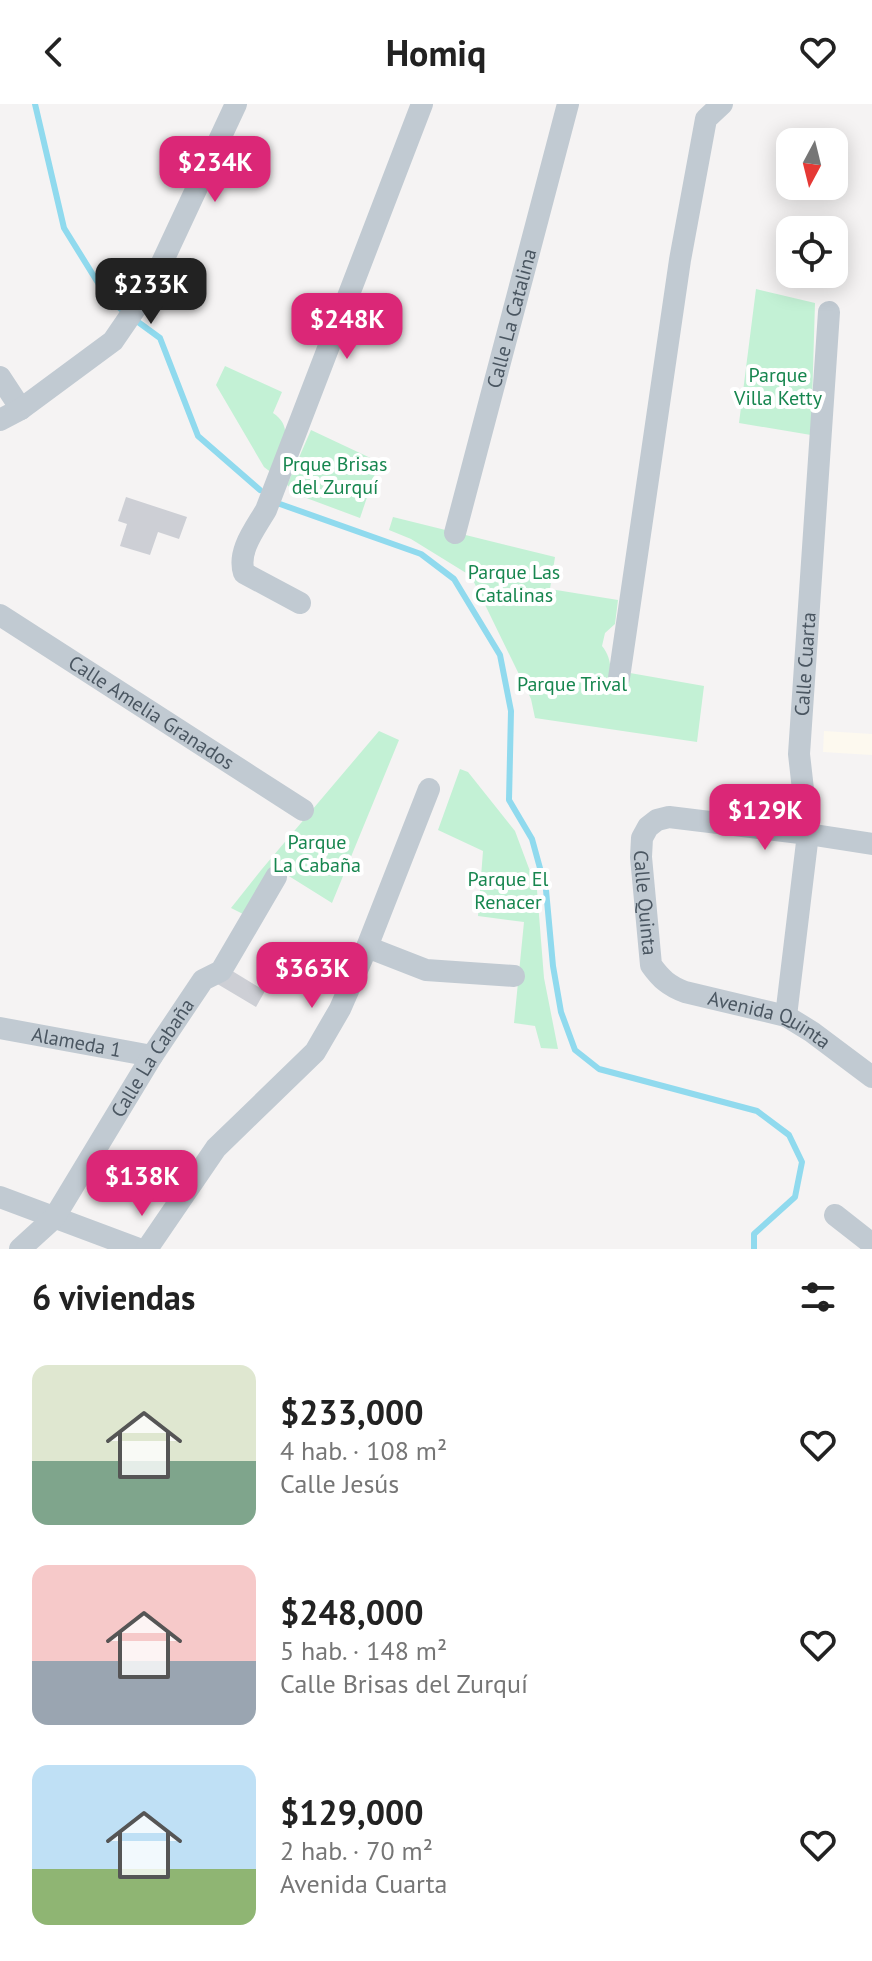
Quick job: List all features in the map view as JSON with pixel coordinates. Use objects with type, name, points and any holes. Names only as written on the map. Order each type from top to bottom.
[{"type":"street","points":[[0,420],[21,409],[113,341],[152,284],[236,104]]},
{"type":"street","points":[[300,603],[244,573],[240,562],[243,550],[266,510],[422,104]]},
{"type":"street","name":"Calle La Catalina","points":[[455,533],[568,104]]},
{"type":"street","points":[[619,678],[683,245],[706,119],[722,104]]},
{"type":"street","name":"Calle Cuarta","points":[[786,1016],[808,834],[799,754],[829,312]]},
{"type":"street","points":[[0,377],[21,409]]},
{"type":"street","name":"Calle Amelia Granados","points":[[0,615],[303,810]]},
{"type":"street","points":[[147,1249],[216,1148],[315,1052],[340,1009],[367,947],[429,789]]},
{"type":"street","name":"Calle Quinta","points":[[659,976],[651,965],[641,857],[642,838],[648,827],[657,820],[669,817],[808,834]]},
{"type":"street","points":[[808,834],[872,844]]},
{"type":"street","name":"Calle La Cabaña","points":[[20,1249],[54,1218],[152,1056],[203,980],[221,971],[276,877]]},
{"type":"street","points":[[367,947],[426,970],[514,976]]},
{"type":"street","name":"Avenida Quinta","points":[[659,976],[670,986],[685,992],[786,1016],[872,1077]]},
{"type":"street","name":"Alameda 1","points":[[0,1028],[152,1056]]},
{"type":"street","points":[[0,1197],[139,1249]]},
{"type":"street","points":[[835,1215],[872,1244]]},
{"type":"shaded area","points":[[824,731],[872,734],[872,755],[823,752]]},
{"type":"green space","name":"Parque Villa Ketty","points":[[756,289],[815,303],[811,435],[739,423]]},
{"type":"green space","name":"Prque Brisas del Zurquí","points":[[225,366],[282,392],[273,413],[280,419],[285,433],[272,473],[264,467],[216,385]]},
{"type":"green space","name":"Prque Brisas del Zurquí","points":[[311,430],[379,462],[360,518],[301,496],[287,485]]},
{"type":"green space","name":"Parque Trival","points":[[393,517],[555,557],[550,589],[618,600],[615,624],[605,633],[602,646],[610,664],[609,684],[628,687],[630,673],[704,686],[697,742],[535,718],[531,699],[471,576],[411,539],[389,530]]},
{"type":"green space","name":"Parque La Cabaña","points":[[379,731],[399,740],[332,903],[276,868],[247,916],[231,908],[262,869]]},
{"type":"green space","name":"Parque El Renacer","points":[[460,769],[468,772],[515,831],[537,890],[544,978],[558,1049],[541,1048],[535,1026],[514,1023],[524,922],[478,916],[483,851],[438,830]]},
{"type":"building","points":[[126,497],[187,517],[179,539],[158,532],[150,555],[120,546],[127,524],[118,521]]},
{"type":"building","points":[[224,966],[265,991],[256,1007],[214,982]]},
{"type":"waterway","points":[[35,104],[64,228],[108,299],[125,312]]},
{"type":"waterway","points":[[134,319],[160,338],[198,436],[260,490]]},
{"type":"waterway","points":[[280,504],[421,554],[454,579],[500,655],[511,711],[509,800],[532,839],[546,890],[561,1012],[575,1050],[599,1069],[757,1111],[789,1135],[802,1162],[795,1197],[754,1234],[754,1249]]},
{"type":"park label","name":"Parque Las Catalinas","points":[[514,584]]}]
